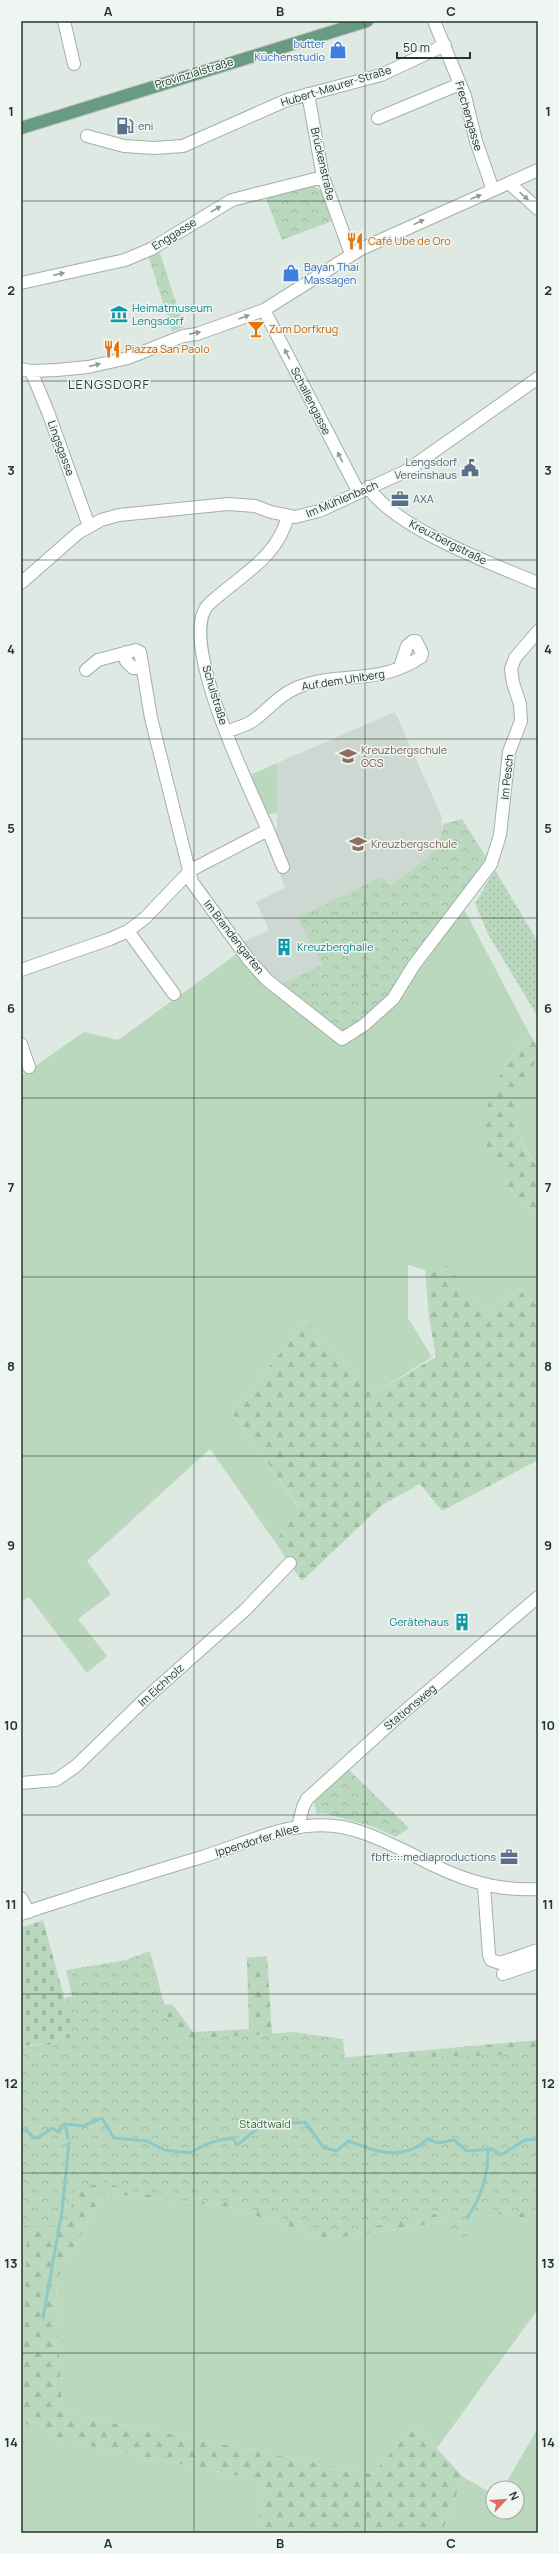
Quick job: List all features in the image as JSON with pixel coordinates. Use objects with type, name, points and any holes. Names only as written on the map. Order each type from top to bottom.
[{"type":"main road","name":"Provinzialstraße","points":[[21,128],[367,21]]},
{"type":"street","points":[[64,21],[74,64]]},
{"type":"street","name":"Frechengasse","points":[[434,21],[446,45],[469,108],[476,141],[493,190]]},
{"type":"street","name":"Hubert-Maurer-Straße","points":[[87,136],[124,146],[160,148],[183,146],[287,100],[380,75],[446,45]]},
{"type":"street","points":[[378,118],[460,84]]},
{"type":"street","name":"Brückenstraße","points":[[308,94],[323,177],[351,254]]},
{"type":"street","points":[[26,370],[88,367],[128,358],[183,336],[197,334],[264,310],[351,254],[538,170]]},
{"type":"street","name":"Enggasse","points":[[21,283],[125,260],[151,249],[232,200],[323,177]]},
{"type":"street","points":[[509,183],[538,209]]},
{"type":"street","name":"Schallengasse","points":[[264,310],[363,489]]},
{"type":"street","name":"Lingsgasse","points":[[26,370],[50,416],[89,526]]},
{"type":"street","name":"Im Mühlenbach","points":[[21,583],[67,542],[89,526],[119,515],[228,504],[256,506],[288,516],[301,516],[319,511],[363,489],[406,471],[538,378]]},
{"type":"street","name":"Kreuzbergstraße","points":[[363,489],[405,520],[469,554],[538,584]]},
{"type":"street","name":"Schulstraße","points":[[282,867],[268,830],[226,732],[207,678],[201,622],[203,614],[224,590],[275,548],[285,530],[288,516]]},
{"type":"street","name":"Im Pesch","points":[[464,901],[485,875],[497,848],[505,802],[509,752],[518,730],[522,713],[511,669],[515,658],[538,631]]},
{"type":"street","name":"Im Brandengarten","points":[[86,670],[98,660],[136,650],[140,652],[151,718],[191,870],[192,882],[263,975],[276,988],[342,1039],[364,1026],[393,999],[414,965],[464,901]]},
{"type":"street","name":"Auf dem Uhlberg","points":[[226,732],[253,721],[282,695],[300,687],[378,676],[400,668]]},
{"type":"street","points":[[21,970],[110,939],[128,931],[145,918],[191,870],[268,830]]},
{"type":"street","points":[[128,931],[174,994]]},
{"type":"street","points":[[21,1044],[29,1067]]},
{"type":"street","name":"Im Eichholz","points":[[21,1783],[50,1782],[76,1766],[146,1699],[245,1610],[290,1563]]},
{"type":"street","name":"Stationsweg","points":[[298,1827],[302,1807],[307,1799],[392,1722],[538,1597]]},
{"type":"street","name":"Ippendorfer Allee","points":[[25,1913],[298,1827],[337,1826],[356,1830],[460,1877],[484,1886],[508,1890],[538,1889]]},
{"type":"street","points":[[484,1886],[489,1955],[491,1960],[500,1963],[538,1950]]},
{"type":"street","points":[[21,1898],[25,1913]]},
{"type":"street","points":[[503,1974],[538,1962]]},
{"type":"shaded area","name":"Kreuzbergschule","points":[[395,712],[441,815],[443,833],[434,852],[314,946],[322,966],[279,985],[243,942],[269,930],[256,902],[285,888],[278,869],[274,831],[277,828],[277,763]]},
{"type":"green space","points":[[313,185],[322,192],[332,221],[282,240],[265,196]]},
{"type":"green space","points":[[159,250],[184,327],[172,331],[148,255]]},
{"type":"green space","points":[[277,763],[277,813],[268,814],[250,775]]},
{"type":"green space","points":[[462,819],[488,860],[391,997],[343,1036],[279,985],[322,965],[297,918],[382,877],[390,885],[432,852],[438,844],[442,834],[443,824]]},
{"type":"green space","points":[[495,870],[538,942],[538,1017],[488,934],[475,903]]},
{"type":"green space","points":[[460,910],[465,911],[529,1033],[503,1068],[509,1188],[538,1215],[538,1305],[517,1289],[488,1316],[447,1267],[425,1270],[408,1265],[408,1318],[432,1357],[375,1393],[306,1321],[232,1412],[299,1509],[275,1542],[210,1449],[87,1561],[111,1594],[78,1619],[107,1656],[87,1673],[29,1597],[21,1602],[21,1076],[84,1032],[118,1040],[238,953],[274,993]]},
{"type":"green space","points":[[529,1033],[535,1042],[538,1058],[525,1075],[517,1100],[516,1112],[519,1135],[530,1156],[538,1165],[538,1215],[509,1188],[478,1129],[503,1068]]},
{"type":"green space","points":[[538,1059],[538,1165],[530,1156],[519,1135],[515,1110],[519,1087],[524,1076]]},
{"type":"green space","points":[[447,1266],[488,1316],[517,1289],[538,1305],[538,1460],[442,1511],[420,1484],[382,1505],[302,1581],[275,1542],[299,1508],[232,1412],[306,1321],[375,1393],[436,1357],[429,1318],[425,1270]]},
{"type":"green space","points":[[347,1768],[409,1828],[396,1837],[371,1826],[323,1813],[317,1814],[314,1802]]},
{"type":"green space","points":[[43,1920],[75,2037],[21,2047],[21,1928]]},
{"type":"green space","name":"Stadtwald","points":[[150,1951],[174,2041],[294,2032],[343,2039],[345,2059],[505,2055],[538,2046],[538,2222],[528,2214],[486,2208],[464,2240],[453,2244],[447,2232],[450,2211],[337,2234],[216,2199],[201,2202],[163,2199],[103,2182],[76,2190],[66,2227],[21,2226],[21,2049],[74,2041],[65,1998],[72,1996],[66,1970],[126,1960]]},
{"type":"green space","name":"Stadtwald","points":[[267,1956],[272,2034],[329,2038],[329,2059],[538,2040],[538,2224],[507,2213],[329,2239],[229,2207],[103,2193],[56,2281],[62,2413],[373,2474],[415,2424],[463,2477],[442,2533],[256,2533],[266,2481],[50,2438],[22,2421],[27,2233],[21,2232],[21,2048],[101,2031],[156,2003],[173,2005],[193,2032],[249,2029],[247,1958]]},
{"type":"green space","points":[[103,2193],[229,2207],[329,2239],[507,2213],[538,2224],[538,2309],[437,2448],[415,2424],[373,2474],[62,2413],[56,2281]]},
{"type":"green space","points":[[21,2232],[28,2233],[50,2438],[266,2481],[256,2533],[21,2533]]},
{"type":"green space","points":[[538,2428],[538,2533],[442,2533],[463,2477],[485,2489],[485,2520],[525,2520],[525,2480],[508,2480]]},
{"type":"waterway","points":[[21,2131],[26,2130],[34,2138],[39,2137],[52,2128],[59,2132],[61,2126],[65,2124],[83,2126],[102,2118],[114,2138],[147,2141],[164,2150],[190,2153],[200,2147],[216,2141],[233,2138],[237,2145],[262,2125],[305,2122],[324,2148],[337,2151],[348,2141],[369,2149],[389,2153],[399,2153],[408,2151],[428,2139],[438,2143],[454,2140],[467,2151],[492,2149],[501,2155],[525,2140],[538,2139]]},
{"type":"waterway","points":[[65,2124],[68,2138]]},
{"type":"waterway","points":[[43,2318],[62,2211],[69,2143]]},
{"type":"waterway","points":[[467,2218],[477,2202],[483,2185],[487,2168],[488,2149]]},
{"type":"place","name":"butter Küchenstudio","points":[[338,50]]},
{"type":"place","name":"eni","points":[[125,126]]},
{"type":"place","name":"Café Ube de Oro","points":[[355,241]]},
{"type":"place","name":"Bayan Thai Massagen","points":[[291,273]]},
{"type":"place","name":"Heimatmuseum Lengsdorf","points":[[119,314]]},
{"type":"place","name":"Zum Dorfkrug","points":[[256,329]]},
{"type":"place","name":"Piazza San Paolo","points":[[112,349]]},
{"type":"place","name":"Lengsdorf Vereinshaus","points":[[470,468]]},
{"type":"place","name":"AXA","points":[[400,499]]},
{"type":"place","name":"Kreuzbergschule OGS","points":[[348,756]]},
{"type":"place","name":"Kreuzbergschule","points":[[358,844]]},
{"type":"place","name":"Kreuzberghalle","points":[[284,947]]},
{"type":"place","name":"Gerätehaus","points":[[462,1622]]},
{"type":"place","name":"fbft::::mediaproductions","points":[[509,1857]]},
{"type":"district","name":"LENGSDORF","points":[[109,384]]}]
